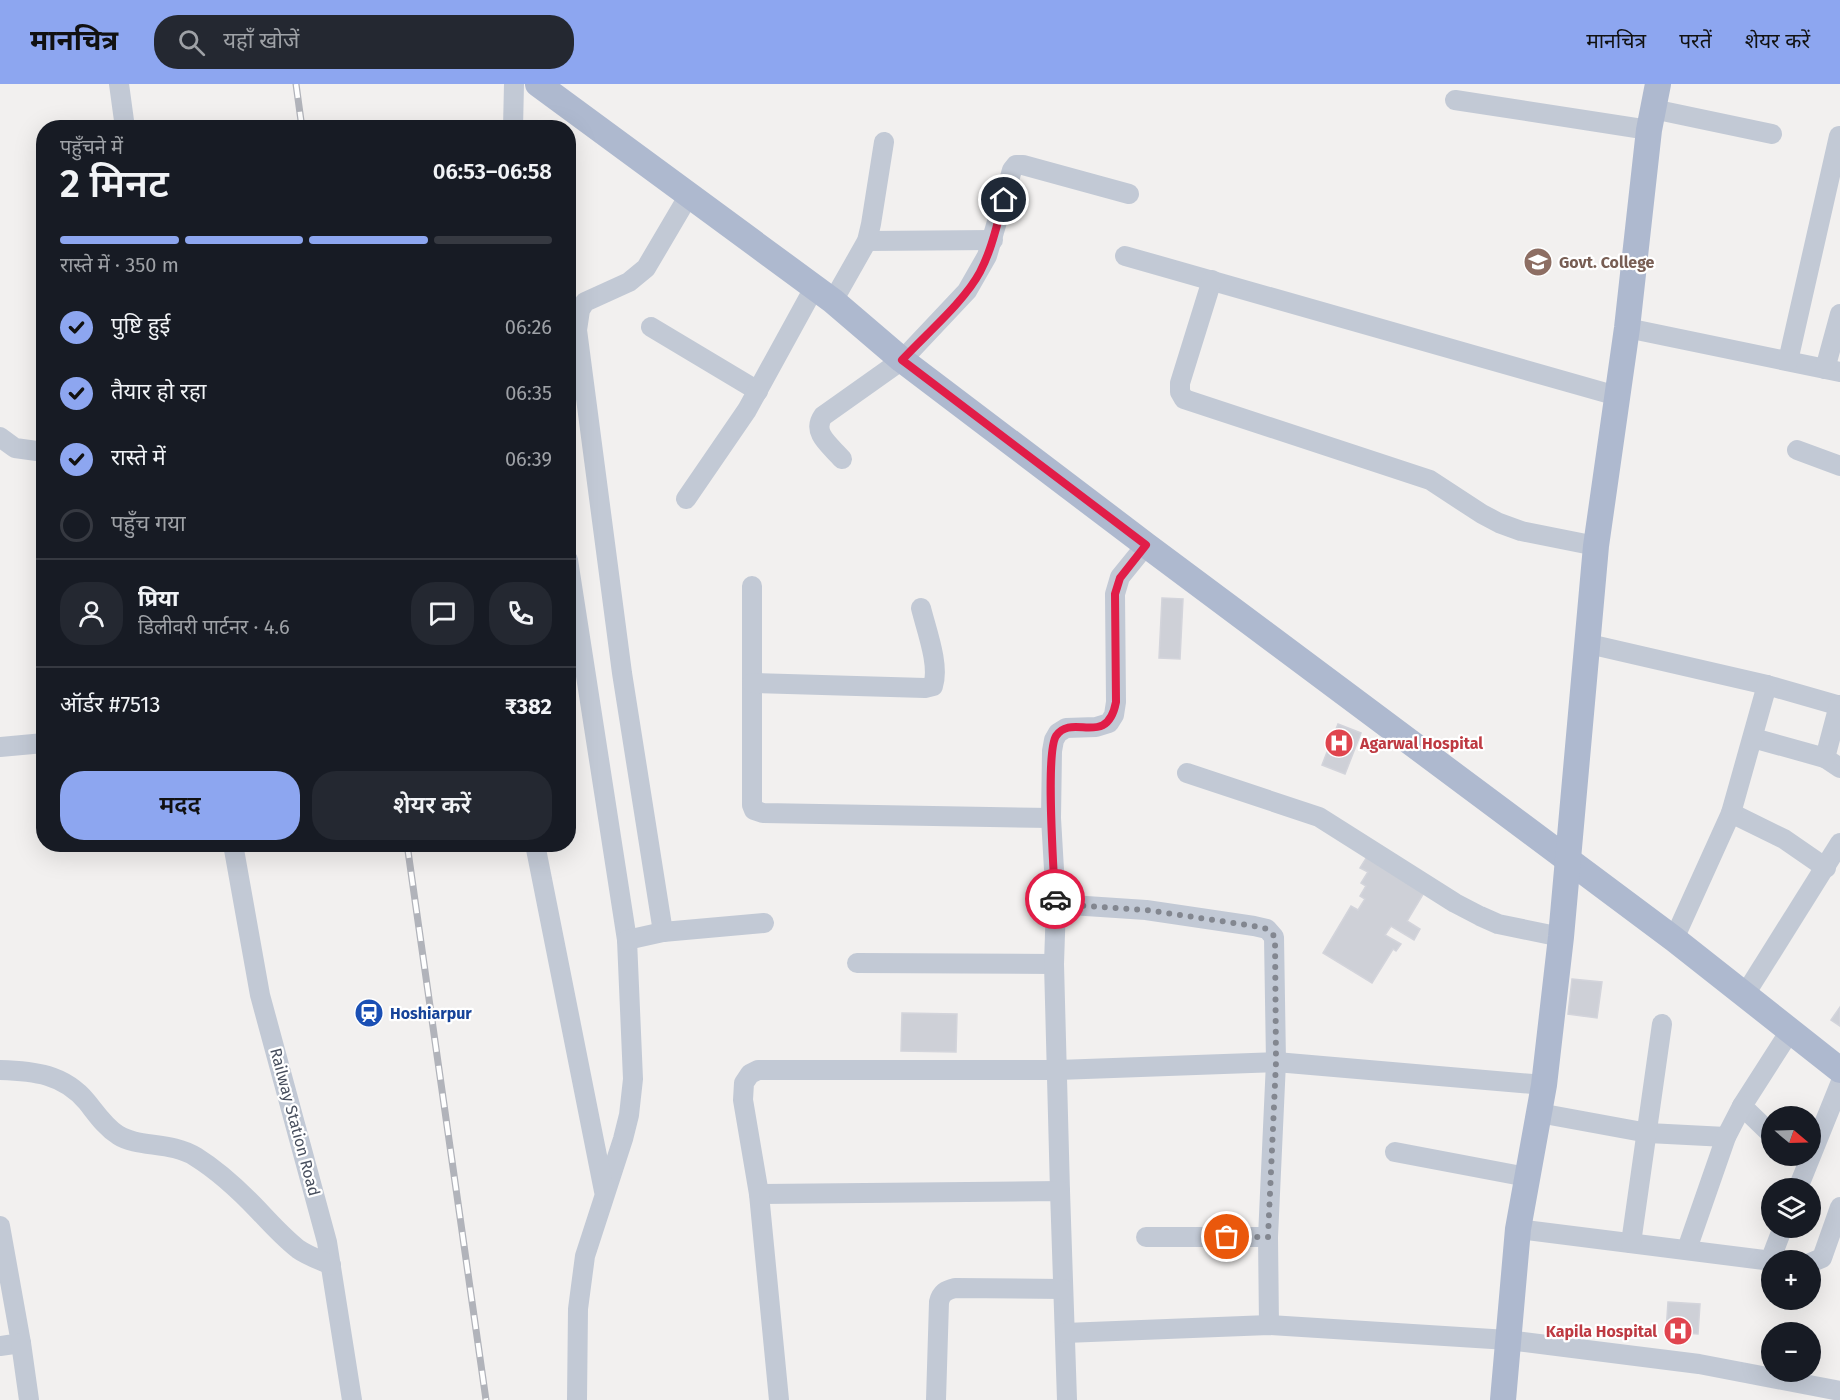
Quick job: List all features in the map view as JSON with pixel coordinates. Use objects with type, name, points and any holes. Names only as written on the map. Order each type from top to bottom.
[{"type":"main road","points":[[538,84],[823,295],[902,360],[1146,545],[1674,939],[1840,1070]]},
{"type":"main road","points":[[1503,1400],[1518,1229],[1544,1085],[1561,937],[1596,546],[1628,328],[1651,120],[1658,84]]},
{"type":"street","points":[[119,84],[124,120]]},
{"type":"street","points":[[513,120],[514,84]]},
{"type":"street","points":[[1455,100],[1772,134]]},
{"type":"street","points":[[1788,361],[1840,132]]},
{"type":"street","points":[[686,499],[823,295],[859,258],[872,224],[884,142]]},
{"type":"street","points":[[842,459],[820,435],[817,428],[819,421],[822,416],[902,360],[967,291],[979,273],[993,240],[1012,170],[1016,165],[1129,194]]},
{"type":"street","points":[[663,932],[622,673],[577,319],[585,302],[629,282],[646,268],[689,195]]},
{"type":"street","points":[[867,241],[993,240]]},
{"type":"street","points":[[1125,256],[1617,396]]},
{"type":"street","points":[[1212,280],[1180,383],[1180,392],[1184,399],[1430,480],[1482,514],[1521,531],[1596,546]]},
{"type":"street","points":[[1628,328],[1832,370],[1840,314]]},
{"type":"street","points":[[651,327],[758,392]]},
{"type":"street","points":[[5,448],[36,451]]},
{"type":"street","points":[[1797,450],[1840,466]]},
{"type":"street","points":[[1067,1400],[1054,964],[1056,904],[1051,818],[1052,751],[1058,733],[1066,728],[1096,727],[1108,723],[1114,715],[1116,702],[1115,594],[1120,578],[1146,545]]},
{"type":"street","points":[[752,585],[752,805],[757,812],[1051,818]]},
{"type":"street","points":[[752,683],[925,688],[933,686],[936,678],[935,666],[921,608]]},
{"type":"street","points":[[576,610],[627,940],[633,1079],[629,1115],[585,1256],[581,1278],[578,1309],[577,1400]]},
{"type":"street","points":[[1589,644],[1767,685],[1839,705],[1832,763],[1754,738]]},
{"type":"street","points":[[1674,939],[1731,813],[1754,738],[1767,685]]},
{"type":"street","points":[[0,747],[36,744]]},
{"type":"street","points":[[1187,773],[1320,817],[1455,903],[1498,924],[1561,937]]},
{"type":"street","points":[[1731,813],[1784,839],[1826,868]]},
{"type":"street","points":[[1744,996],[1840,843]]},
{"type":"street","name":"Railway Station Road","points":[[234,852],[260,995],[327,1242],[352,1400]]},
{"type":"street","points":[[537,852],[604,1194]]},
{"type":"street","points":[[1056,904],[1146,910],[1267,929],[1275,937],[1276,1062],[1268,1237],[1269,1325]]},
{"type":"street","points":[[627,940],[663,932],[764,923]]},
{"type":"street","points":[[857,963],[1054,964]]},
{"type":"street","points":[[1631,1243],[1662,1024]]},
{"type":"street","points":[[1687,1249],[1726,1137],[1742,1106],[1790,1031]]},
{"type":"street","points":[[779,1400],[759,1194],[743,1100],[744,1083],[750,1074],[758,1070],[1058,1070],[1276,1062],[1544,1085]]},
{"type":"street","points":[[0,1070],[32,1072],[61,1080],[71,1085],[102,1120],[120,1136],[137,1142],[171,1146],[193,1155],[227,1179],[298,1249],[331,1265]]},
{"type":"street","points":[[1821,1120],[1840,1084]]},
{"type":"street","points":[[1742,1106],[1761,1124]]},
{"type":"street","points":[[1539,1113],[1648,1133],[1726,1137]]},
{"type":"street","points":[[1395,1152],[1527,1177]]},
{"type":"street","points":[[759,1194],[1060,1191]]},
{"type":"street","points":[[1821,1258],[1840,1207]]},
{"type":"street","points":[[0,1226],[29,1400]]},
{"type":"street","points":[[1518,1229],[1761,1260]]},
{"type":"street","points":[[1146,1237],[1268,1237]]},
{"type":"street","points":[[936,1400],[939,1302],[946,1290],[955,1288],[1064,1289]]},
{"type":"street","points":[[1065,1333],[1269,1325],[1508,1340],[1699,1364],[1840,1391]]},
{"type":"street","points":[[0,1346],[21,1343]]},
{"type":"building","points":[[1162,598],[1183,599],[1180,659],[1159,658]]},
{"type":"building","points":[[1338,724],[1361,733],[1345,774],[1322,765]]},
{"type":"building","points":[[1370,852],[1428,886],[1407,921],[1420,929],[1414,940],[1391,926],[1385,935],[1401,944],[1396,951],[1393,949],[1372,983],[1323,953],[1351,906],[1358,910],[1365,899],[1360,896],[1366,886],[1361,883],[1368,872],[1360,868]]},
{"type":"building","points":[[1572,979],[1602,982],[1597,1018],[1568,1014]]},
{"type":"building","points":[[1840,1007],[1840,1026],[1831,1020]]},
{"type":"building","points":[[902,1013],[957,1014],[956,1052],[901,1051]]},
{"type":"building","points":[[1668,1302],[1700,1304],[1698,1334],[1666,1332]]},
{"type":"railway","points":[[296,84],[301,120]]},
{"type":"railway","points":[[408,852],[486,1400]]},
{"type":"way so far","points":[[1055,899],[1056,904],[1146,910],[1254,926],[1267,929],[1275,937],[1276,1062],[1268,1237],[1227,1237]]},
{"type":"place","name":"Govt. College","points":[[1538,262]]},
{"type":"place","name":"Agarwal Hospital","points":[[1339,743]]},
{"type":"place","name":"Hoshiarpur","points":[[369,1013]]},
{"type":"place","name":"Kapila Hospital","points":[[1678,1331]]},
{"type":"route","points":[[1004,200],[993,240],[979,273],[967,291],[902,360],[1146,545],[1120,578],[1115,594],[1116,702],[1114,715],[1108,723],[1096,727],[1066,728],[1058,733],[1054,740],[1051,818],[1055,899]]}]
